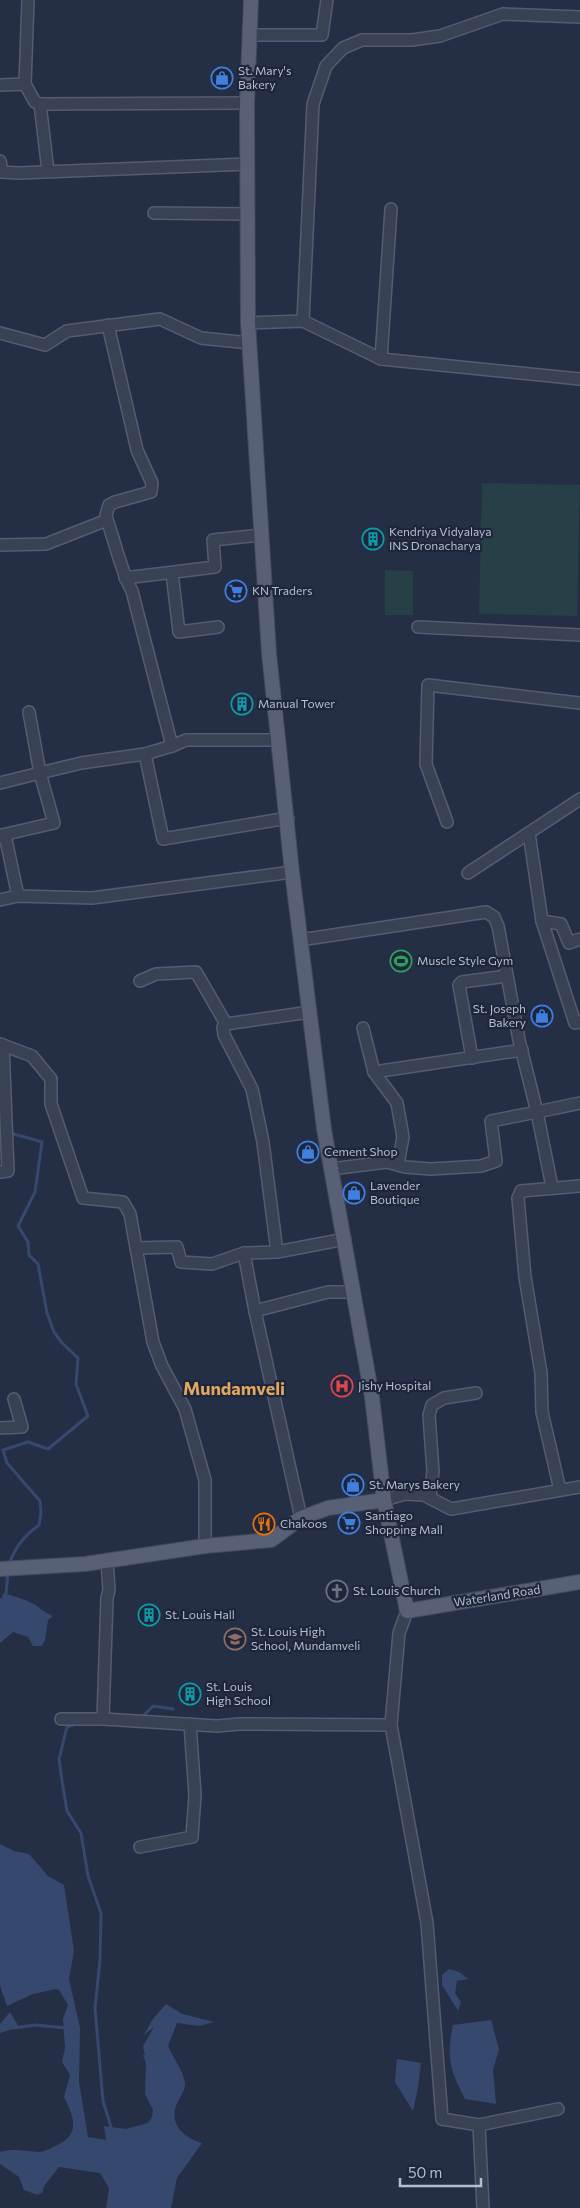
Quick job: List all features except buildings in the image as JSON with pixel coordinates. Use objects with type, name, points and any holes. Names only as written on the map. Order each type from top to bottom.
[{"type":"main road","points":[[251,0],[247,103],[248,323],[268,635],[292,872],[324,1129],[372,1398],[384,1500],[407,1611]]},
{"type":"main road","points":[[0,1569],[107,1560],[205,1546],[270,1540],[301,1518],[328,1508],[384,1500]]},
{"type":"main road","name":"Waterland Road","points":[[407,1611],[580,1582]]},
{"type":"street","points":[[28,0],[25,84],[35,102],[40,104],[247,103]]},
{"type":"street","points":[[250,35],[322,35],[327,0]]},
{"type":"street","points":[[303,321],[313,104],[326,66],[343,48],[362,40],[412,40],[440,36],[503,14],[580,17]]},
{"type":"street","points":[[0,85],[25,84]]},
{"type":"street","points":[[40,104],[48,171]]},
{"type":"street","points":[[0,161],[2,172],[248,164]]},
{"type":"street","points":[[381,359],[391,209]]},
{"type":"street","points":[[154,213],[247,214]]},
{"type":"street","points":[[0,333],[44,345],[67,331],[160,319],[201,338],[249,343]]},
{"type":"street","points":[[248,323],[303,321],[381,359],[580,379]]},
{"type":"street","points":[[108,325],[138,450],[152,483],[151,492],[109,505],[106,515],[120,555],[125,578],[134,600],[172,746]]},
{"type":"street","points":[[0,545],[46,544],[107,520]]},
{"type":"street","points":[[125,578],[215,567],[213,540],[261,535]]},
{"type":"street","points":[[172,573],[179,632],[218,627]]},
{"type":"street","points":[[418,627],[580,635]]},
{"type":"street","points":[[447,822],[426,764],[428,685],[580,704]]},
{"type":"street","points":[[1,835],[54,823],[40,773],[29,712]]},
{"type":"street","points":[[0,783],[81,763],[145,754],[186,740],[279,740]]},
{"type":"street","points":[[145,754],[163,839],[288,818]]},
{"type":"street","points":[[468,873],[580,799]]},
{"type":"street","points":[[529,833],[542,921],[575,1023],[580,1022]]},
{"type":"street","points":[[1,835],[6,840],[18,896]]},
{"type":"street","points":[[0,900],[18,896],[92,898],[292,872]]},
{"type":"street","points":[[300,940],[486,912],[494,917],[498,926],[522,1050],[552,1187]]},
{"type":"street","points":[[542,921],[561,924],[569,944],[580,939]]},
{"type":"street","points":[[140,981],[156,974],[196,972],[226,1024]]},
{"type":"street","points":[[472,1058],[459,985],[462,982],[507,976]]},
{"type":"street","points":[[226,1024],[310,1012]]},
{"type":"street","points":[[226,1024],[223,1027],[224,1036],[252,1089],[263,1142],[277,1252]]},
{"type":"street","points":[[363,1028],[374,1072],[397,1103],[403,1137],[398,1164]]},
{"type":"street","points":[[0,1172],[8,1171],[2,1044],[32,1056],[51,1079],[51,1104],[83,1198],[123,1202],[130,1214],[153,1342],[162,1366],[185,1410],[205,1480],[205,1546]]},
{"type":"street","points":[[374,1072],[522,1050]]},
{"type":"street","points":[[331,1169],[386,1162],[405,1167],[431,1169],[489,1164],[496,1161],[491,1121],[580,1103]]},
{"type":"street","points":[[560,1490],[542,1412],[541,1374],[525,1277],[518,1198],[520,1191],[580,1186]]},
{"type":"street","points":[[136,1248],[177,1247],[181,1262],[212,1264],[244,1253],[277,1252],[345,1239]]},
{"type":"street","points":[[244,1253],[301,1518]]},
{"type":"street","points":[[255,1311],[328,1292],[353,1292]]},
{"type":"street","points":[[430,1498],[433,1471],[429,1415],[432,1405],[444,1398],[476,1393]]},
{"type":"street","points":[[0,1428],[22,1427],[14,1399]]},
{"type":"street","points":[[384,1500],[414,1494],[430,1498],[451,1509],[580,1487]]},
{"type":"street","points":[[103,1719],[107,1598],[109,1590],[107,1560]]},
{"type":"street","points":[[407,1611],[400,1633],[391,1725],[427,1923],[442,2119],[479,2125],[558,2109]]},
{"type":"street","points":[[61,1719],[103,1719],[217,1726],[240,1724],[391,1725]]},
{"type":"street","points":[[140,1847],[192,1837],[195,1795],[190,1724]]},
{"type":"street","points":[[479,2125],[483,2208]]},
{"type":"shaded area","points":[[482,483],[580,485],[577,616],[479,614]]},
{"type":"shaded area","points":[[385,570],[413,571],[413,615],[385,615]]},
{"type":"water","points":[[3,1593],[30,1602],[51,1615],[52,1617],[48,1620],[45,1640],[42,1646],[33,1646],[28,1637],[13,1632],[0,1643],[0,1598],[2,1599]]},
{"type":"water","points":[[0,1844],[14,1851],[29,1854],[48,1876],[64,1885],[74,1951],[69,1979],[80,2028],[79,2082],[88,2137],[106,2140],[104,2126],[126,2129],[148,2123],[152,2117],[153,2110],[145,2094],[146,2064],[143,2046],[154,2027],[144,2035],[152,2020],[166,2004],[182,2014],[214,2022],[199,2026],[177,2023],[168,2046],[185,2081],[184,2090],[174,2113],[175,2120],[180,2130],[190,2138],[202,2143],[177,2178],[171,2208],[106,2208],[109,2188],[100,2173],[59,2167],[44,2186],[42,2194],[38,2195],[24,2190],[19,2177],[0,2164],[0,2152],[15,2150],[39,2152],[62,2143],[72,2132],[73,2120],[64,2097],[70,2075],[62,2062],[65,2048],[63,2019],[68,2005],[59,1990],[56,1989],[33,1994],[7,2006],[0,1986]]},
{"type":"water","points":[[449,1969],[459,1972],[468,1979],[457,1981],[455,1993],[461,2002],[458,2011],[442,1985],[442,1975]]},
{"type":"water","points":[[10,2012],[19,2027],[0,2033],[0,2024]]},
{"type":"water","points":[[491,2020],[499,2049],[493,2070],[496,2104],[465,2099],[453,2072],[450,2055],[453,2025]]},
{"type":"water","points":[[397,2059],[421,2063],[413,2111],[395,2082]]},
{"type":"waterway","points":[[9,1565],[21,1542],[39,1525],[41,1512],[40,1501],[7,1463],[3,1450],[28,1442],[48,1449],[88,1416],[76,1384],[78,1358],[62,1343],[54,1332],[47,1313],[38,1264],[29,1255],[28,1242],[18,1226],[35,1192],[42,1142],[14,1134]]},
{"type":"waterway","points":[[6,1594],[8,1571]]},
{"type":"waterway","points":[[141,1718],[153,1706],[173,1709]]},
{"type":"waterway","points":[[76,1724],[67,1727],[59,1759],[67,1811],[81,1833],[88,1876],[101,1913],[100,1960],[95,2008],[103,2101],[112,2130]]},
{"type":"waterway","points":[[13,2028],[36,2025],[66,2028]]},
{"type":"place","name":"St. Mary's Bakery","points":[[222,78]]},
{"type":"place","name":"Kendriya Vidyalaya INS Dronacharya","points":[[373,539]]},
{"type":"place","name":"KN Traders","points":[[236,591]]},
{"type":"place","name":"Manual Tower","points":[[242,704]]},
{"type":"place","name":"Muscle Style Gym","points":[[401,961]]},
{"type":"place","name":"St. Joseph Bakery","points":[[542,1016]]},
{"type":"place","name":"Cement Shop","points":[[308,1152]]},
{"type":"place","name":"Lavender Boutique","points":[[354,1193]]},
{"type":"place","name":"Jishy Hospital","points":[[342,1386]]},
{"type":"place","name":"St. Marys Bakery","points":[[353,1485]]},
{"type":"place","name":"Santiago Shopping Mall","points":[[349,1523]]},
{"type":"place","name":"Chakoos","points":[[264,1524]]},
{"type":"place","name":"St. Louis Church","points":[[337,1591]]},
{"type":"place","name":"St. Louis Hall","points":[[149,1615]]},
{"type":"place","name":"St. Louis High School, Mundamveli","points":[[235,1639]]},
{"type":"place","name":"St. Louis High School","points":[[190,1694]]},
{"type":"district","name":"Mundamveli","points":[[234,1389]]}]
